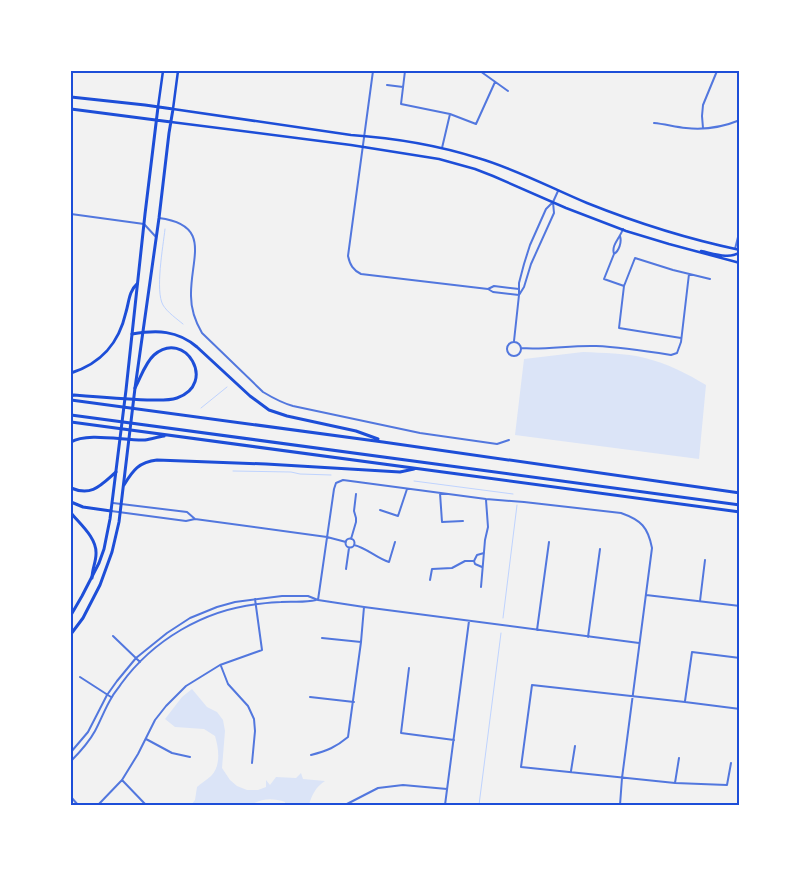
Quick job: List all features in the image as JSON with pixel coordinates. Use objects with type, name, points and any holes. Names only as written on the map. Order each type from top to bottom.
[{"type":"main road","points":[[71,615],[99,563],[104,549],[111,511],[163,71]]},
{"type":"main road","points":[[71,634],[83,618],[100,585],[112,552],[120,512],[178,71]]},
{"type":"main road","points":[[71,97],[408,141],[442,148],[497,164],[653,227],[740,251],[736,255],[730,256],[684,248]]},
{"type":"main road","points":[[71,109],[422,156],[456,164],[492,176],[623,229],[740,263]]},
{"type":"main road","points":[[71,373],[95,362],[108,350],[123,326],[132,288],[137,284]]},
{"type":"main road","points":[[132,334],[153,331],[173,334],[189,340],[250,396],[269,410],[287,416],[356,431],[383,442]]},
{"type":"main road","points":[[71,396],[130,400],[175,399],[186,394],[196,381],[194,362],[185,352],[177,348],[162,350],[150,359],[135,388]]},
{"type":"main road","points":[[71,400],[740,492]]},
{"type":"main road","points":[[71,415],[740,504]]},
{"type":"main road","points":[[71,422],[740,512]]},
{"type":"main road","points":[[71,442],[85,438],[145,440],[167,435]]},
{"type":"main road","points":[[124,485],[131,472],[137,466],[148,461],[157,460],[400,472],[418,468]]},
{"type":"main road","points":[[71,488],[82,492],[90,491],[100,486],[116,472]]},
{"type":"main road","points":[[71,502],[83,507],[111,511]]},
{"type":"main road","points":[[71,513],[94,543],[96,554],[92,578]]},
{"type":"street","points":[[373,71],[348,256],[354,270],[361,274],[488,289],[493,292],[519,295]]},
{"type":"street","points":[[405,71],[401,104],[450,114],[476,124],[495,82]]},
{"type":"street","points":[[480,71],[508,91]]},
{"type":"street","points":[[703,128],[703,105],[717,71]]},
{"type":"street","points":[[387,85],[403,87]]},
{"type":"street","points":[[442,148],[450,114]]},
{"type":"street","points":[[654,123],[684,128],[714,128],[739,121]]},
{"type":"street","points":[[521,289],[519,283],[530,245],[546,209],[553,202],[558,190]]},
{"type":"street","points":[[514,341],[519,295],[554,213],[553,202]]},
{"type":"street","points":[[71,214],[144,224],[156,236]]},
{"type":"street","points":[[159,218],[180,223],[194,237],[195,255],[191,307],[202,333],[263,392],[272,398],[292,406],[420,433],[497,444],[510,440]]},
{"type":"street","points":[[735,249],[740,226]]},
{"type":"street","points":[[623,229],[617,238],[613,250],[614,254],[604,279],[624,286]]},
{"type":"street","points":[[681,338],[619,328],[624,286],[635,258],[710,279]]},
{"type":"street","points":[[521,348],[595,346],[627,348],[670,355],[677,353],[680,348],[690,274]]},
{"type":"street","points":[[488,289],[494,286],[521,289]]},
{"type":"street","points":[[514,341],[521,348]]},
{"type":"street","points":[[514,341],[510,342],[507,346],[509,354],[514,356],[518,354],[521,348]]},
{"type":"street","points":[[318,600],[334,490],[336,483],[343,480],[486,500],[574,507],[631,516],[641,523],[649,534],[652,548],[620,805]]},
{"type":"street","points":[[380,510],[398,516],[407,488]]},
{"type":"street","points":[[440,493],[442,522],[463,521]]},
{"type":"street","points":[[111,511],[186,521],[195,519],[327,537],[346,542],[351,539],[356,522],[354,512],[356,494]]},
{"type":"street","points":[[481,587],[488,527],[486,500]]},
{"type":"street","points":[[112,503],[187,512],[195,519]]},
{"type":"street","points":[[351,539],[354,545]]},
{"type":"street","points":[[346,542],[346,546],[349,548],[346,569]]},
{"type":"street","points":[[349,548],[352,548],[354,545],[360,546],[376,557],[389,562],[395,542]]},
{"type":"street","points":[[537,630],[549,542]]},
{"type":"street","points":[[588,637],[600,549]]},
{"type":"street","points":[[430,580],[432,570],[452,568],[460,563],[474,561],[478,555],[484,553]]},
{"type":"street","points":[[700,601],[705,560]]},
{"type":"street","points":[[474,561],[475,564],[483,567]]},
{"type":"street","points":[[646,595],[740,606]]},
{"type":"street","points":[[71,752],[88,732],[107,694],[136,658],[167,633],[190,618],[235,602],[282,596],[308,596],[318,600],[364,608],[639,643]]},
{"type":"street","points":[[98,805],[122,780],[155,720],[186,686],[220,665],[262,650],[255,599]]},
{"type":"street","points":[[71,761],[86,745],[95,731],[111,697],[127,676],[166,640],[191,624],[236,607],[318,600]]},
{"type":"street","points":[[311,754],[322,752],[338,745],[348,737],[354,702],[364,608]]},
{"type":"street","points":[[445,805],[469,621]]},
{"type":"street","points":[[113,636],[140,662]]},
{"type":"street","points":[[322,638],[361,642]]},
{"type":"street","points":[[685,702],[692,652],[740,658]]},
{"type":"street","points":[[220,665],[228,684],[248,706],[254,719],[252,763]]},
{"type":"street","points":[[409,668],[402,733],[454,740]]},
{"type":"street","points":[[80,677],[111,697]]},
{"type":"street","points":[[731,763],[727,785],[675,783],[521,767],[532,685],[740,709]]},
{"type":"street","points":[[310,697],[354,702]]},
{"type":"street","points":[[146,739],[172,752],[190,757]]},
{"type":"street","points":[[571,771],[574,746]]},
{"type":"street","points":[[675,783],[679,758]]},
{"type":"street","points":[[122,780],[146,805]]},
{"type":"street","points":[[345,805],[378,788],[403,785],[447,789]]},
{"type":"street","points":[[71,797],[78,805]]},
{"type":"shaded area","points":[[583,352],[622,354],[645,358],[677,369],[706,385],[699,459],[515,435],[524,359]]},
{"type":"shaded area","points":[[192,689],[207,707],[217,712],[223,720],[225,731],[222,768],[230,780],[237,786],[247,790],[258,790],[266,787],[266,780],[270,785],[276,777],[296,778],[301,773],[303,779],[325,781],[315,791],[309,805],[285,805],[285,802],[272,799],[259,801],[251,805],[191,805],[195,800],[197,787],[214,772],[218,762],[215,736],[204,729],[175,727],[165,719],[182,697]]},
{"type":"waterway","points":[[165,229],[160,268],[161,298],[167,310],[183,324]]},
{"type":"waterway","points":[[201,408],[227,387]]},
{"type":"waterway","points":[[233,471],[331,475]]},
{"type":"waterway","points":[[414,481],[513,494]]},
{"type":"waterway","points":[[503,618],[517,505]]},
{"type":"waterway","points":[[479,805],[501,633]]}]
